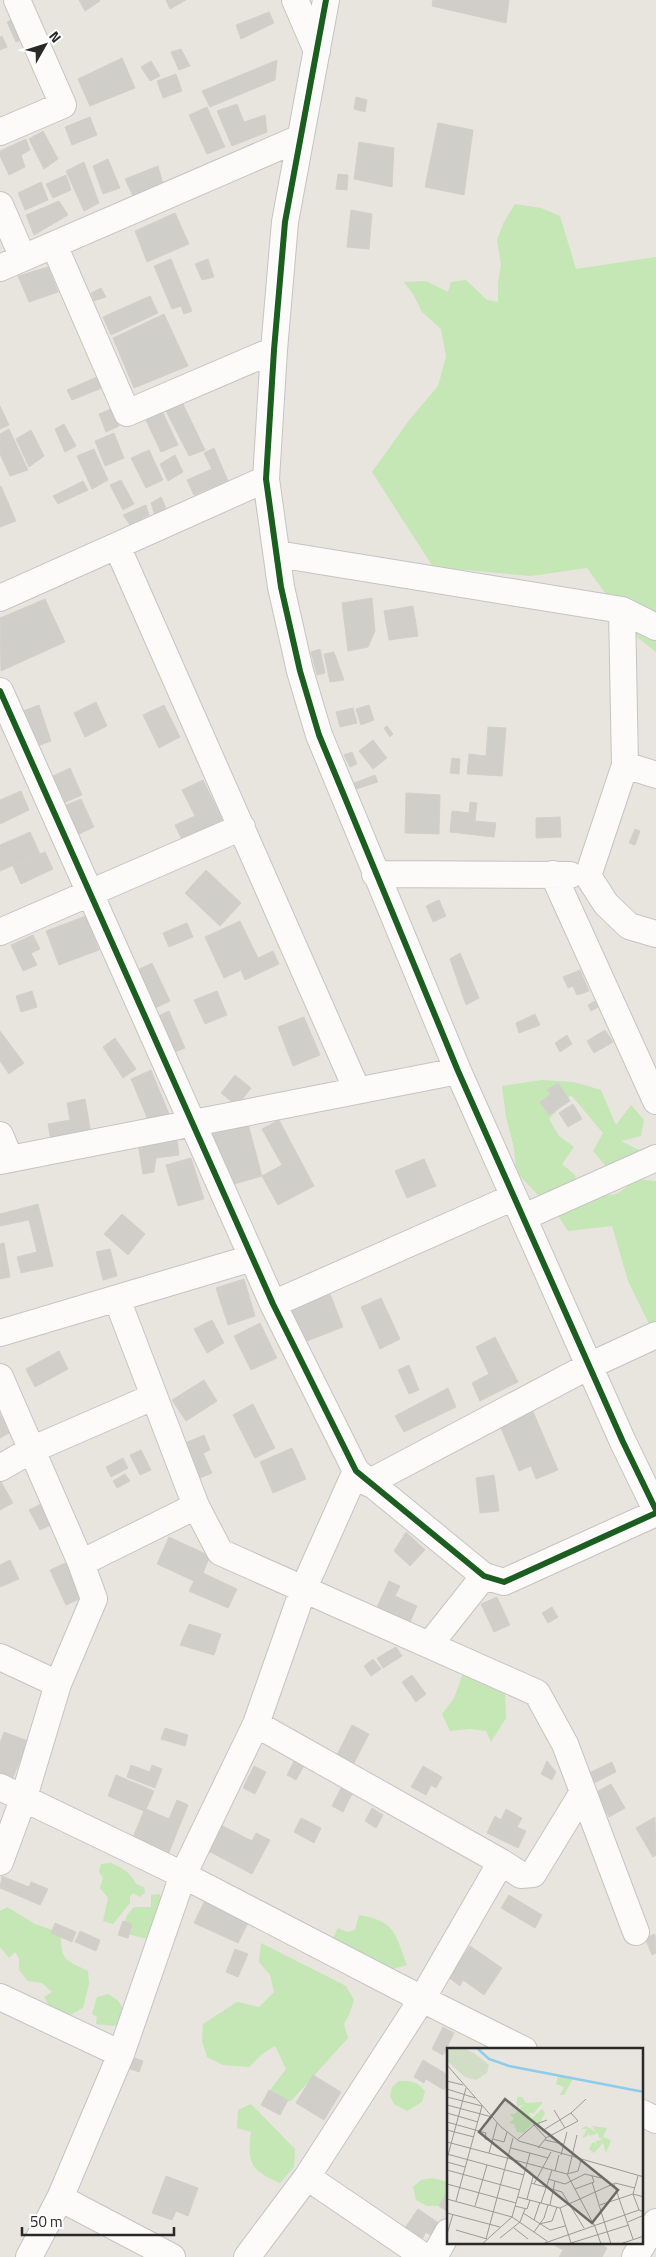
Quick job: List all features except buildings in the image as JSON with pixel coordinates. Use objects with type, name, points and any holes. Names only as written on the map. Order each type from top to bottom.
[{"type":"street","points":[[0,132],[63,105],[18,0]]},
{"type":"street","points":[[295,0],[317,51]]},
{"type":"street","points":[[0,691],[272,1304],[362,1477],[484,1576],[504,1582],[656,1511],[589,1366],[458,1071],[375,874],[318,735],[287,615],[276,554],[266,479],[274,350],[285,222],[326,0]]},
{"type":"street","points":[[0,205],[11,263],[300,138]]},
{"type":"street","points":[[54,245],[127,413],[274,350]]},
{"type":"street","points":[[0,598],[266,479]]},
{"type":"street","points":[[117,546],[357,1090]]},
{"type":"street","points":[[276,554],[622,610],[656,626]]},
{"type":"street","points":[[588,876],[625,765],[622,610]]},
{"type":"street","points":[[625,765],[656,776]]},
{"type":"street","points":[[0,932],[242,827]]},
{"type":"street","points":[[375,874],[553,874],[588,876]]},
{"type":"street","points":[[553,874],[656,1101]]},
{"type":"street","points":[[588,876],[606,904],[629,926],[656,934]]},
{"type":"street","points":[[0,1135],[5,1160],[458,1071]]},
{"type":"street","points":[[272,1304],[519,1207],[656,1158]]},
{"type":"street","points":[[0,1333],[252,1258]]},
{"type":"street","points":[[117,1298],[196,1506],[220,1552],[537,1693],[565,1744],[636,1932]]},
{"type":"street","points":[[29,2257],[60,2198],[121,2054],[183,1875],[256,1724],[302,1590],[362,1477],[656,1335]]},
{"type":"street","points":[[0,1377],[81,1562],[94,1599],[58,1684],[24,1797],[0,1862]]},
{"type":"street","points":[[0,1468],[31,1450],[153,1397]]},
{"type":"street","points":[[81,1562],[196,1506]]},
{"type":"street","points":[[430,1644],[484,1576]]},
{"type":"street","points":[[0,1657],[58,1684]]},
{"type":"street","points":[[256,1724],[501,1862],[521,1876],[533,1874],[583,1792]]},
{"type":"street","points":[[0,1787],[183,1875],[520,2048]]},
{"type":"street","points":[[247,2257],[307,2177],[422,1999],[501,1862]]},
{"type":"street","points":[[0,1997],[121,2054]]},
{"type":"street","points":[[644,2114],[656,2120]]},
{"type":"street","points":[[307,2177],[425,2257]]},
{"type":"street","points":[[60,2198],[172,2257]]},
{"type":"street","points":[[644,2242],[656,2222]]},
{"type":"street","points":[[434,2257],[447,2234]]},
{"type":"street","points":[[635,2257],[643,2244]]},
{"type":"green space","points":[[515,204],[541,208],[560,216],[576,269],[656,257],[656,652],[637,637],[587,568],[531,576],[433,567],[372,472],[410,419],[438,386],[446,357],[441,329],[422,312],[413,294],[404,282],[426,281],[448,292],[451,282],[466,280],[487,300],[498,302],[501,264],[497,240],[503,224]]},
{"type":"green space","points":[[542,1080],[574,1082],[601,1090],[616,1125],[631,1105],[644,1120],[641,1136],[621,1141],[655,1158],[613,1175],[593,1151],[603,1133],[571,1095],[549,1119],[559,1136],[574,1147],[562,1164],[575,1175],[577,1187],[543,1200],[516,1172],[514,1148],[506,1117],[502,1086]]},
{"type":"green space","points":[[637,1179],[656,1181],[656,1328],[652,1330],[628,1281],[612,1226],[568,1231],[551,1205],[576,1199],[617,1194]]},
{"type":"green space","points":[[463,1674],[505,1693],[506,1718],[491,1742],[486,1731],[470,1729],[450,1731],[442,1714],[454,1698]]},
{"type":"green space","points":[[111,1863],[126,1871],[136,1884],[144,1887],[145,1893],[139,1897],[134,1893],[130,1896],[130,1903],[113,1924],[103,1921],[108,1898],[100,1888],[103,1878],[99,1872],[101,1864]]},
{"type":"green space","points":[[159,1894],[170,1910],[151,1940],[127,1934],[123,1927],[127,1915],[134,1907],[151,1907],[151,1895]]},
{"type":"green space","points":[[7,1907],[35,1924],[61,1933],[63,1954],[69,1961],[88,1971],[89,1984],[83,2008],[63,2019],[44,1997],[52,1992],[42,1983],[28,1981],[19,1970],[19,1958],[15,1952],[9,1958],[0,1947],[0,1911]]},
{"type":"green space","points":[[359,1915],[387,1925],[396,1937],[407,1965],[362,1978],[331,1941],[338,1928],[347,1932],[355,1930]]},
{"type":"green space","points":[[261,1943],[346,1986],[354,2000],[344,2024],[348,2038],[292,2100],[278,2105],[268,2093],[286,2069],[275,2046],[262,2054],[249,2067],[223,2065],[207,2057],[202,2041],[203,2024],[237,2002],[259,2007],[274,1992],[270,1975],[259,1962]]},
{"type":"green space","points":[[108,1994],[118,2001],[123,2011],[124,2020],[114,2026],[96,2024],[97,2017],[92,2014],[97,1997]]},
{"type":"green space","points":[[399,2081],[411,2082],[420,2086],[425,2092],[422,2102],[407,2111],[394,2104],[390,2096],[392,2087]]},
{"type":"green space","points":[[251,2104],[295,2149],[294,2167],[280,2183],[270,2179],[253,2165],[250,2151],[251,2132],[237,2128],[238,2110]]},
{"type":"green space","points":[[432,2178],[447,2182],[447,2196],[439,2206],[427,2206],[416,2200],[413,2187],[421,2180]]},
{"type":"cycle path","points":[[326,0],[285,222],[274,350],[266,479],[281,587],[300,671],[319,735],[458,1071],[623,1442],[656,1510]]},
{"type":"cycle path","points":[[0,691],[273,1304],[356,1471],[484,1576],[504,1582],[656,1513]]}]
